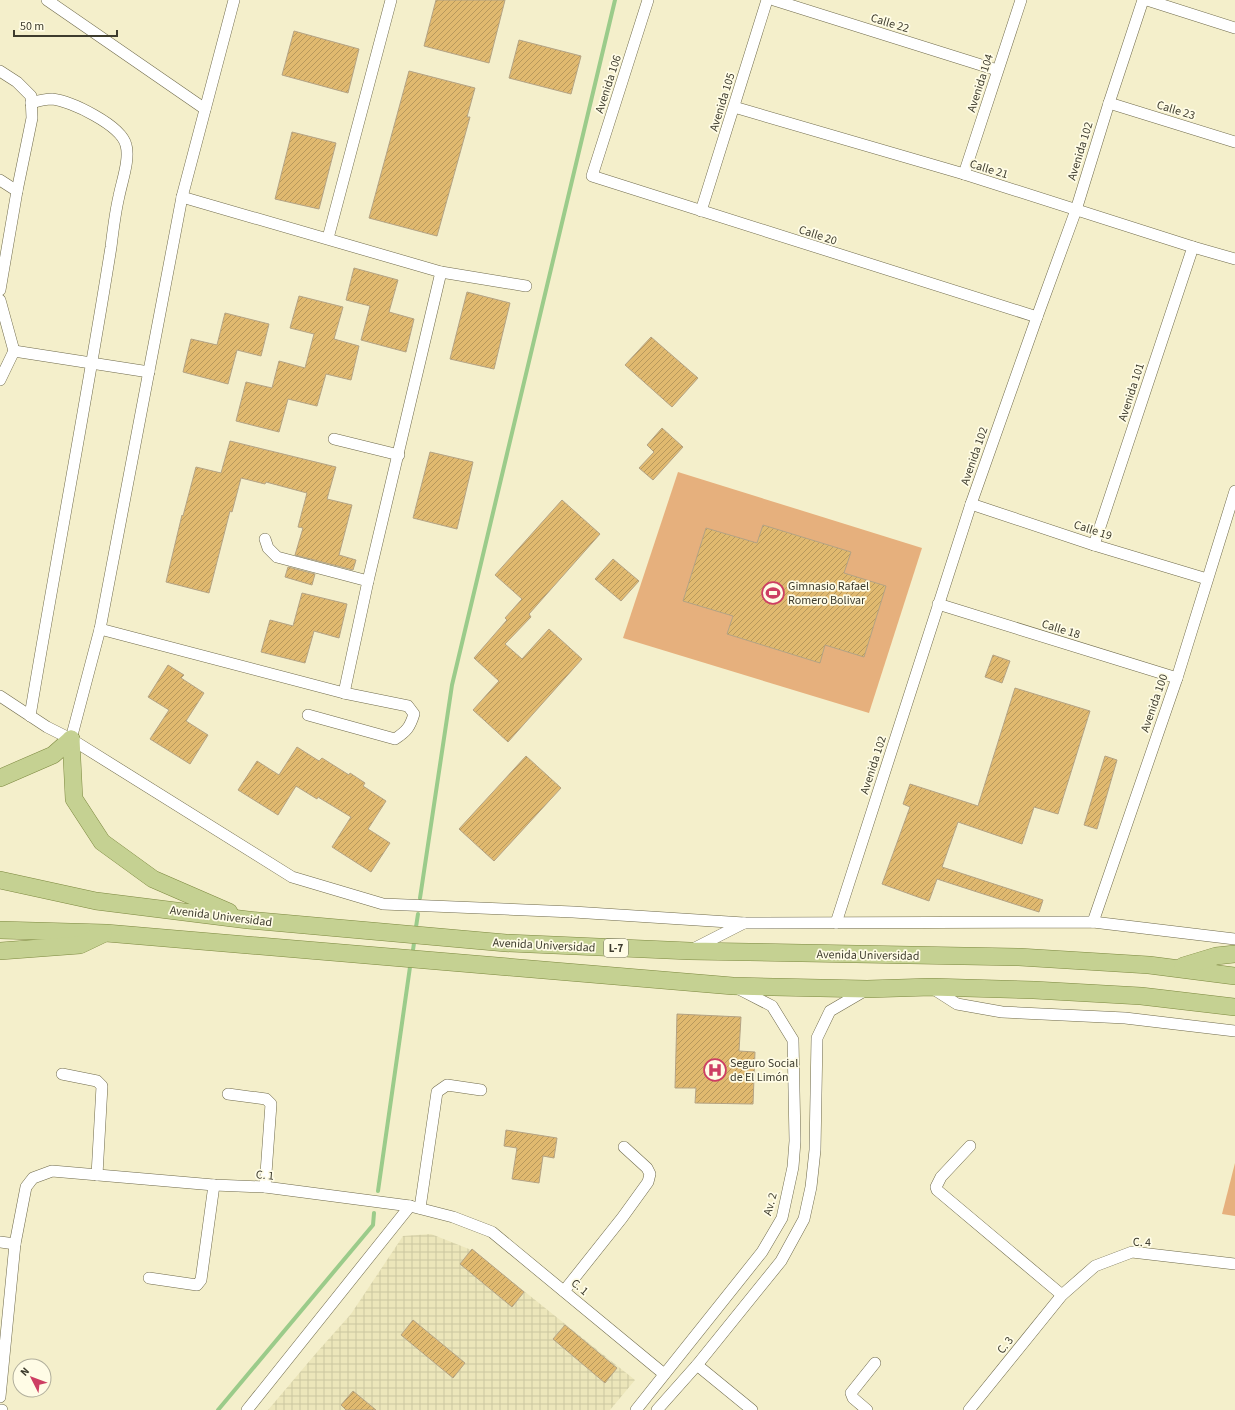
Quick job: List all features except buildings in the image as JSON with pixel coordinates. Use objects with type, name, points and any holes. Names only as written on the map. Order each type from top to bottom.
[{"type":"main road","points":[[0,778],[53,755],[71,739]]},
{"type":"main road","points":[[71,739],[74,799],[102,842],[153,879],[248,920]]},
{"type":"main road","name":"Avenida Universidad","points":[[0,880],[96,901],[248,920],[506,943],[690,951],[1019,957],[1149,965],[1235,976]]},
{"type":"main road","name":"Avenida Universidad","points":[[0,930],[106,933],[733,986],[867,989],[931,987],[1041,990],[1142,996],[1235,1006]]},
{"type":"main road","points":[[0,951],[80,945],[106,933]]},
{"type":"main road","points":[[1177,968],[1216,956],[1235,954]]},
{"type":"street","points":[[47,0],[205,108]]},
{"type":"street","points":[[71,739],[100,629],[182,197],[234,0]]},
{"type":"street","points":[[328,238],[391,0]]},
{"type":"street","name":"Avenida 106","points":[[592,176],[648,0]]},
{"type":"street","name":"Avenida 105","points":[[701,211],[767,0]]},
{"type":"street","name":"Calle 22","points":[[774,0],[997,70]]},
{"type":"street","name":"Avenida 104","points":[[964,174],[1020,0]]},
{"type":"street","name":"Avenida 102","points":[[836,923],[971,504],[1076,210],[1143,0]]},
{"type":"street","points":[[1146,0],[1235,28]]},
{"type":"street","points":[[0,72],[17,82],[31,96],[32,118],[17,191],[1,284]]},
{"type":"street","points":[[30,716],[48,606],[93,364],[118,197],[128,151],[126,142],[119,133],[88,112],[72,105],[53,100],[39,100],[31,103]]},
{"type":"street","name":"Calle 23","points":[[1109,104],[1235,142]]},
{"type":"street","name":"Calle 21","points":[[734,107],[964,174],[1235,259]]},
{"type":"street","name":"Calle 20","points":[[592,176],[1037,317]]},
{"type":"street","points":[[0,180],[17,191]]},
{"type":"street","points":[[182,197],[442,272],[526,286]]},
{"type":"street","name":"Avenida 101","points":[[1094,545],[1193,247]]},
{"type":"street","points":[[344,693],[368,581],[442,272]]},
{"type":"street","points":[[0,300],[14,351],[0,380]]},
{"type":"street","points":[[14,351],[149,372]]},
{"type":"street","points":[[334,439],[399,455]]},
{"type":"street","name":"Avenida 100","points":[[1093,922],[1177,678],[1235,491]]},
{"type":"street","name":"Calle 19","points":[[971,504],[1094,545],[1207,580]]},
{"type":"street","points":[[265,539],[268,548],[277,557],[368,581]]},
{"type":"street","name":"Calle 18","points":[[938,604],[1177,678]]},
{"type":"street","points":[[100,629],[344,693],[408,706],[414,714],[410,726],[405,733],[395,739],[308,715]]},
{"type":"street","points":[[0,696],[47,727],[71,739],[292,877],[383,904],[573,912],[744,923],[1093,922],[1235,939]]},
{"type":"street","points":[[690,951],[744,923]]},
{"type":"street","name":"Av. 2","points":[[636,1410],[762,1252],[782,1218],[793,1167],[795,1141],[792,1040],[772,1006],[733,986]]},
{"type":"street","points":[[931,987],[957,1004],[1002,1012],[1125,1018],[1235,1031]]},
{"type":"street","points":[[657,1410],[697,1365],[781,1261],[804,1219],[811,1187],[815,1150],[817,1038],[830,1011],[867,989]]},
{"type":"street","points":[[62,1074],[97,1081],[102,1086],[97,1175]]},
{"type":"street","points":[[247,1410],[415,1207],[437,1092],[447,1085],[481,1090]]},
{"type":"street","points":[[228,1094],[266,1099],[271,1104],[265,1188]]},
{"type":"street","points":[[970,1146],[941,1177],[936,1186],[937,1190],[1062,1296]]},
{"type":"street","points":[[564,1291],[622,1218],[648,1182],[650,1174],[647,1168],[624,1147]]},
{"type":"street","name":"C. 1","points":[[0,1398],[16,1244],[26,1187],[33,1178],[52,1171],[265,1188],[415,1207],[453,1217],[492,1232],[664,1374]]},
{"type":"street","points":[[149,1278],[197,1285],[201,1280],[214,1185]]},
{"type":"street","points":[[0,1242],[16,1244]]},
{"type":"street","name":"C. 4","points":[[1062,1296],[1095,1266],[1132,1252],[1235,1264]]},
{"type":"street","name":"C. 3","points":[[969,1410],[1062,1296]]},
{"type":"street","points":[[867,1410],[853,1398],[852,1393],[875,1363]]},
{"type":"street","points":[[697,1365],[752,1410]]},
{"type":"shaded area","name":"Gimnasio Rafael Romero Bolivar","points":[[678,472],[922,548],[869,713],[623,638]]},
{"type":"shaded area","points":[[1235,1163],[1235,1216],[1222,1214]]},
{"type":"shaded area","points":[[431,1234],[474,1251],[635,1380],[610,1410],[268,1410],[351,1314],[403,1236]]},
{"type":"waterway","points":[[420,898],[452,685],[615,0]]},
{"type":"waterway","points":[[416,927],[418,914]]},
{"type":"waterway","points":[[413,950],[414,943]]},
{"type":"waterway","points":[[378,1191],[410,967]]},
{"type":"waterway","points":[[218,1410],[373,1225],[374,1213]]},
{"type":"place","name":"Gimnasio Rafael Romero Bolivar","points":[[773,593]]},
{"type":"place","name":"Seguro Social de El Limón","points":[[715,1070]]}]
